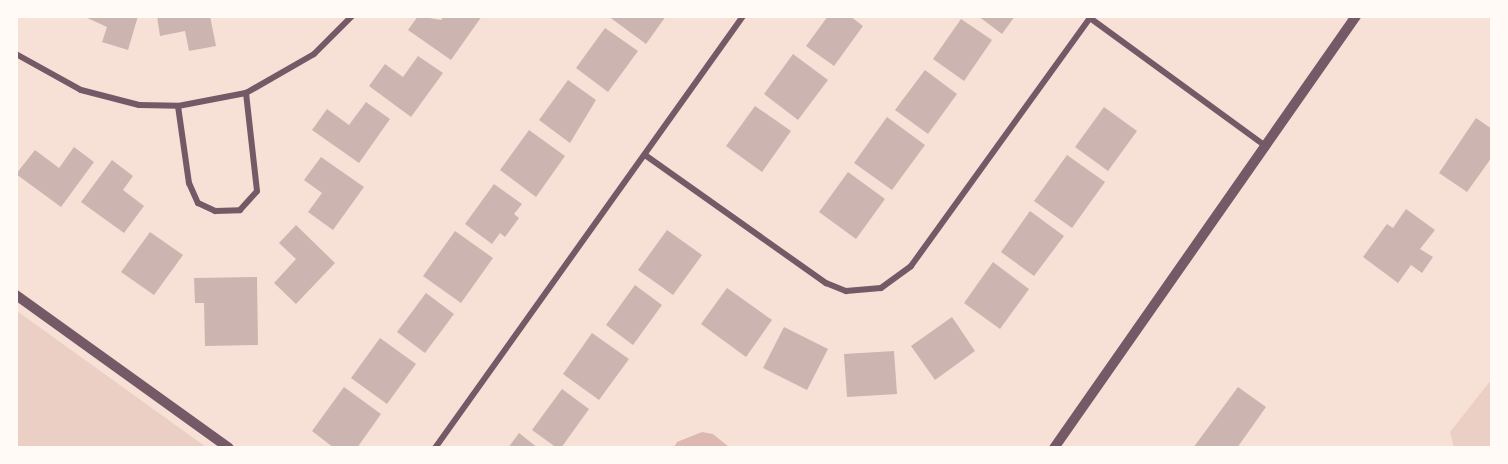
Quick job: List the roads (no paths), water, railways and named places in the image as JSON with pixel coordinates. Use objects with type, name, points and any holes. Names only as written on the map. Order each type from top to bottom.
[{"type":"street","points":[[16,54],[81,90],[139,105],[178,106],[246,93],[314,54],[352,16]]},
{"type":"street","points":[[435,447],[743,16]]},
{"type":"street","points":[[1054,447],[1263,144],[1356,16]]},
{"type":"street","points":[[645,155],[826,283],[846,291],[881,288],[911,267],[1090,17],[1263,144]]},
{"type":"street","points":[[178,106],[189,183],[198,203],[215,211],[240,210],[257,191],[246,93]]},
{"type":"street","points":[[16,295],[229,447]]}]
